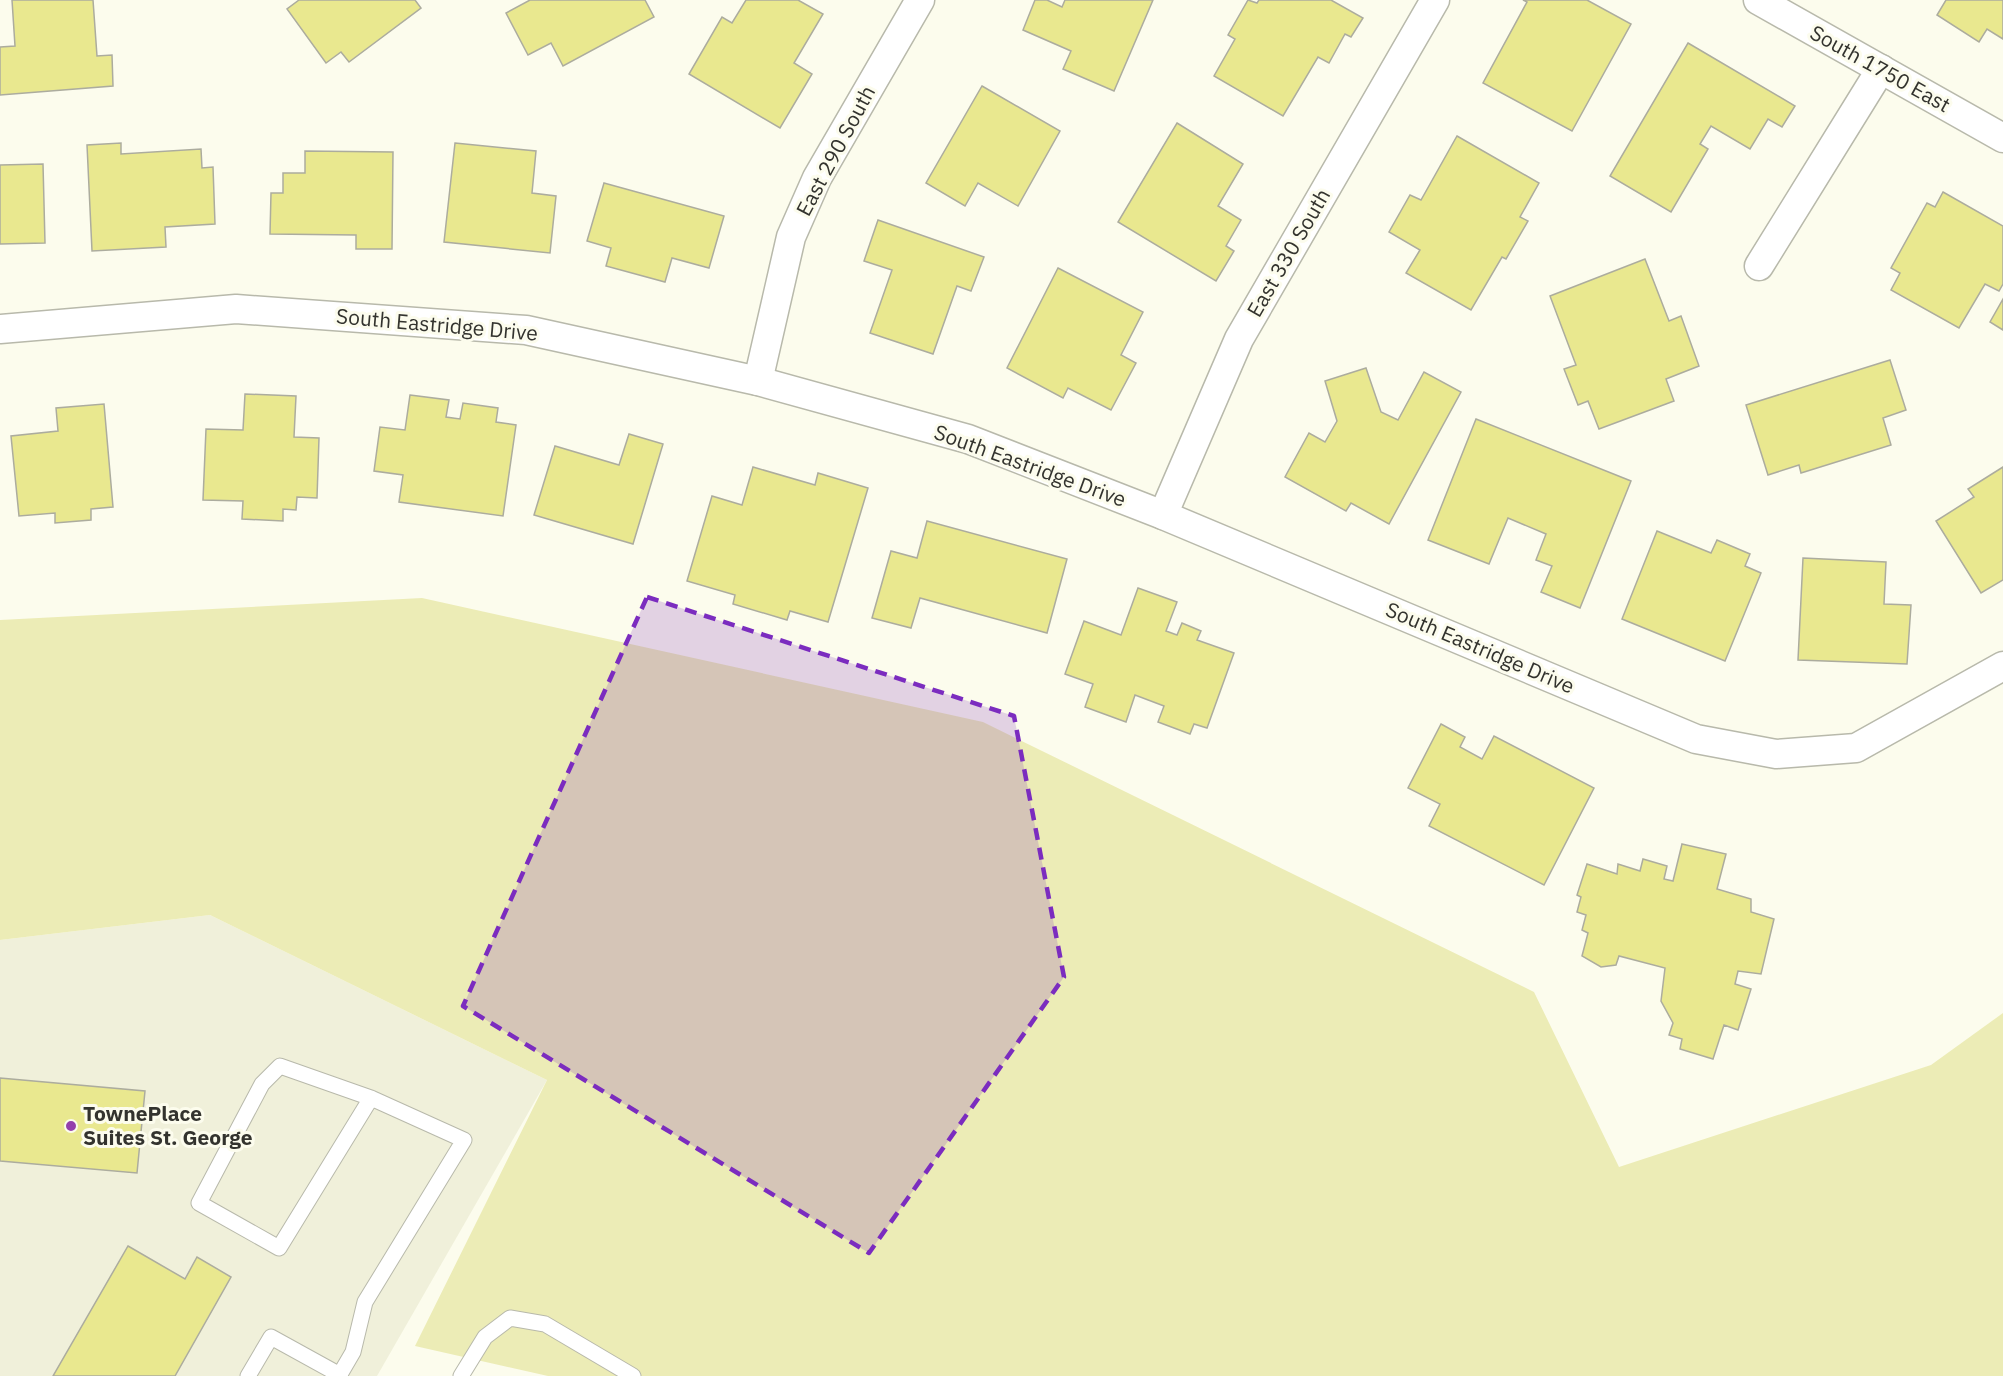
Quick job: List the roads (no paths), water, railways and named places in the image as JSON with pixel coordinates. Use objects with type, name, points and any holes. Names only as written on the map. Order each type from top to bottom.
[{"type":"street","name":"East 290 South","points":[[758,381],[791,237],[817,178],[920,0]]},
{"type":"street","name":"East 330 South","points":[[1162,515],[1239,339],[1435,0]]},
{"type":"street","name":"South 1750 East","points":[[1758,0],[2003,138]]},
{"type":"street","points":[[1759,266],[1881,69]]},
{"type":"street","name":"South Eastridge Drive","points":[[0,329],[236,309],[526,330],[758,381],[968,439],[1162,515],[1696,739],[1776,754],[1856,748],[2003,666]]},
{"type":"lane","points":[[248,1376],[271,1337],[339,1376],[353,1352],[365,1302],[464,1140],[371,1098],[280,1066],[262,1084],[199,1203],[279,1248],[371,1098]]},
{"type":"lane","points":[[461,1376],[485,1337],[510,1318],[545,1324],[633,1376]]},
{"type":"place","name":"TownePlace Suites St. George","points":[[71,1126]]}]
